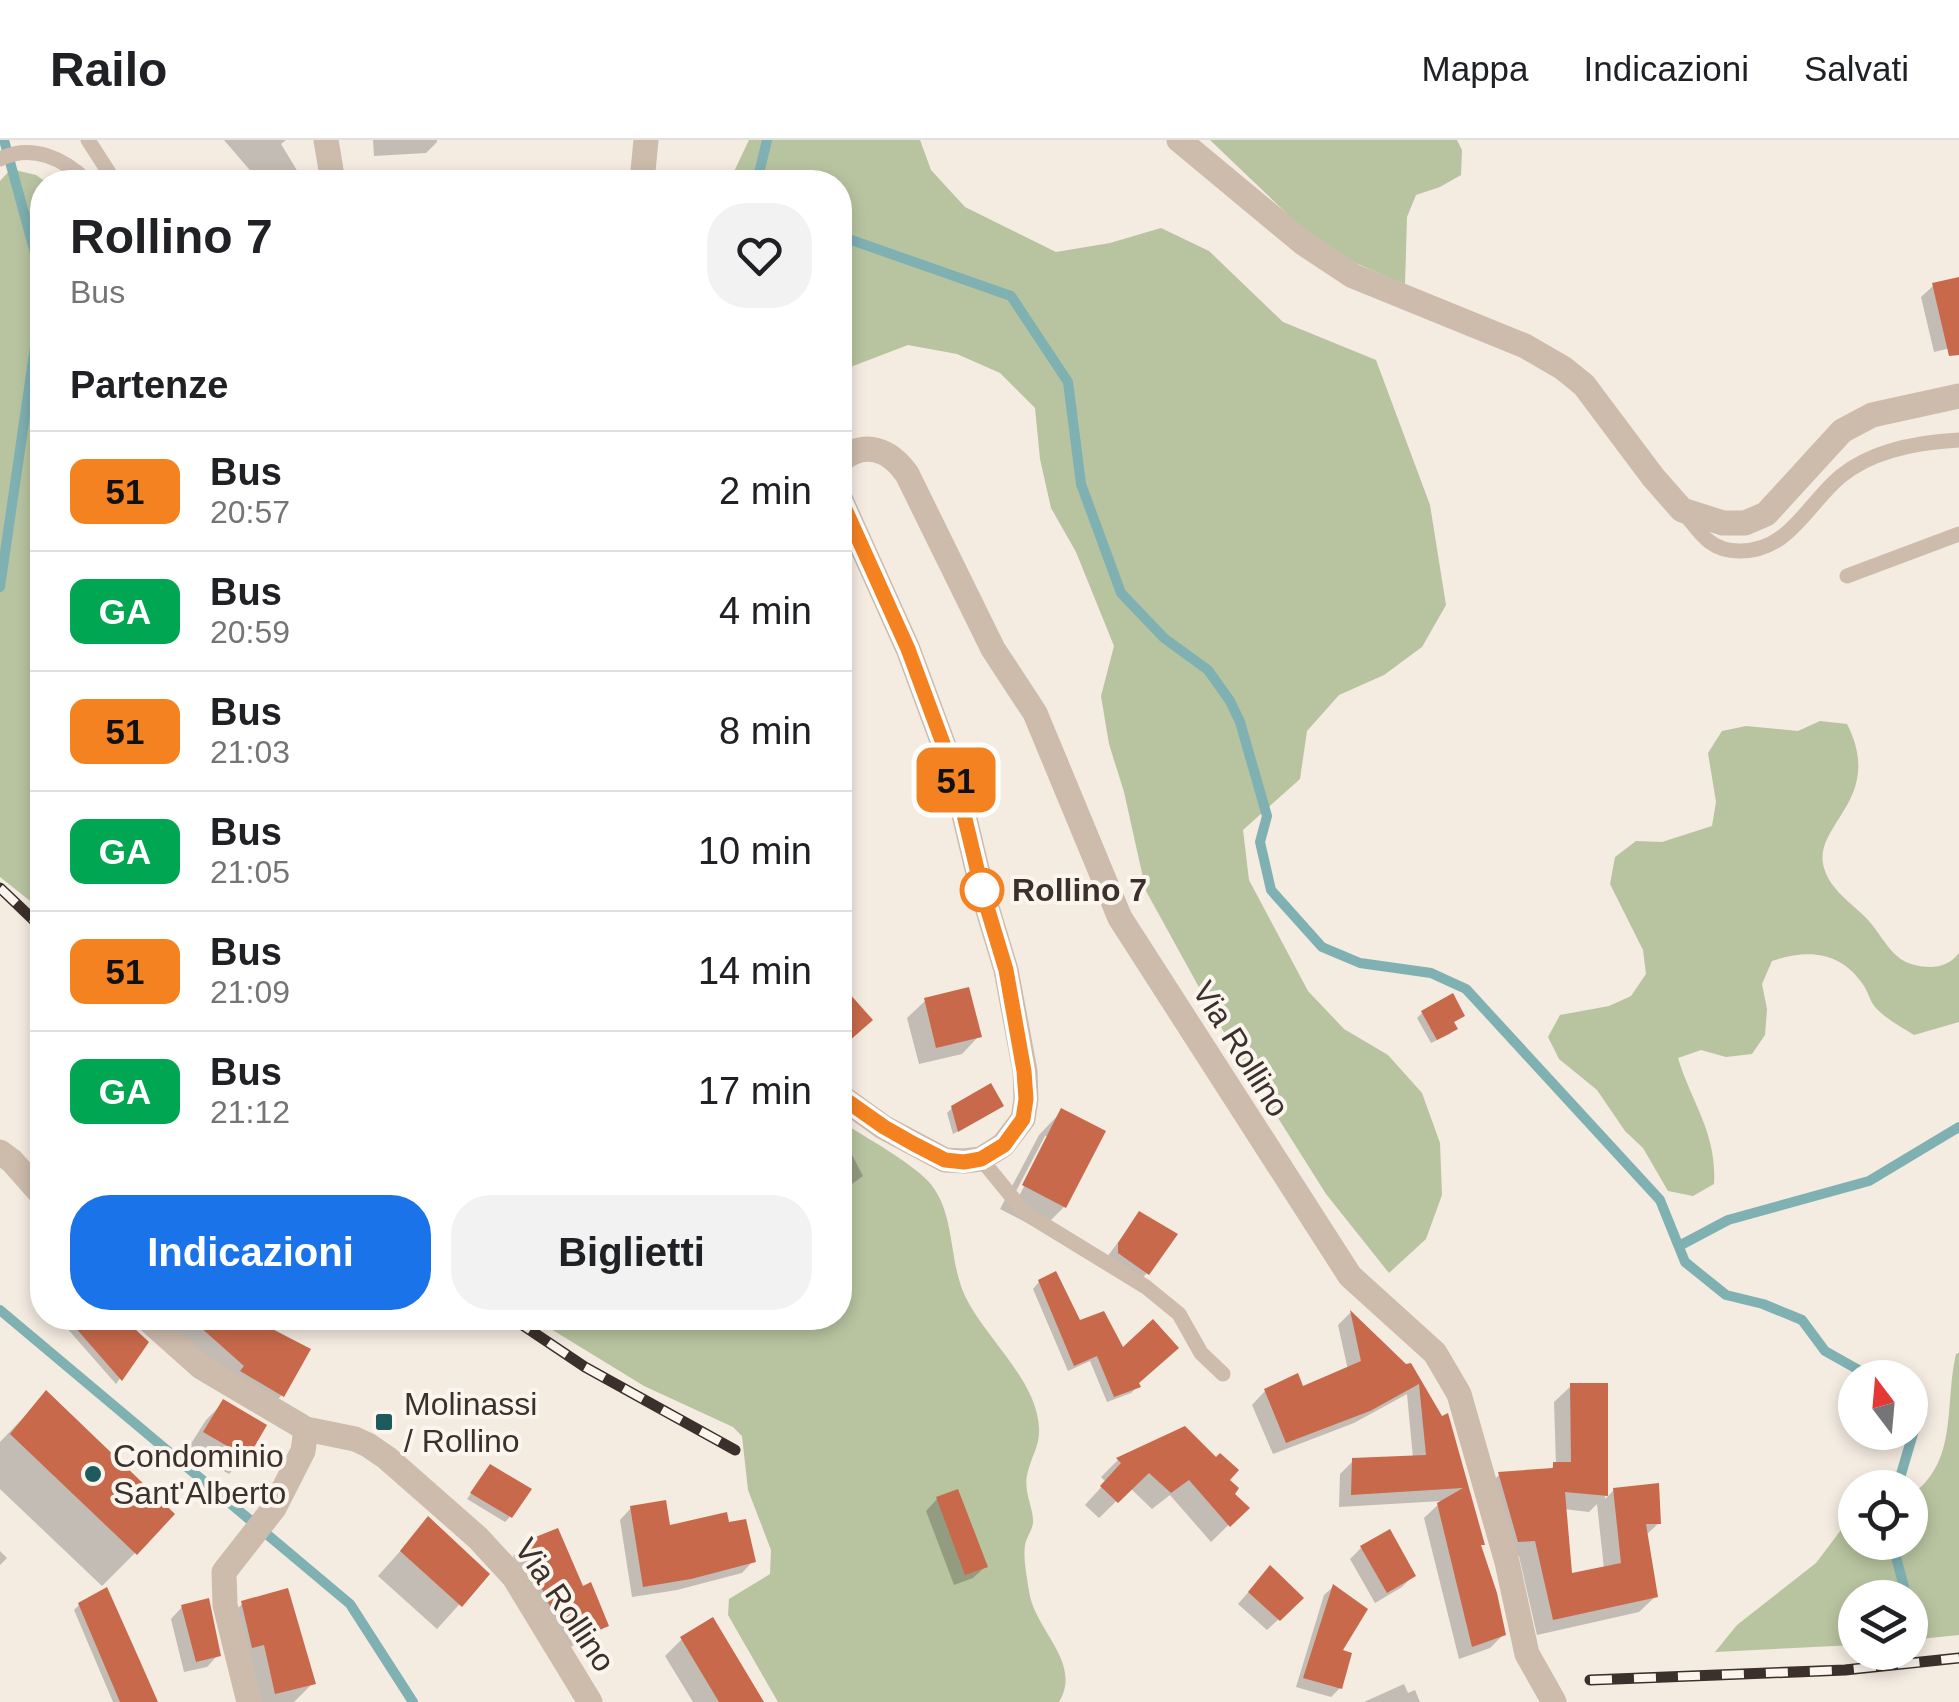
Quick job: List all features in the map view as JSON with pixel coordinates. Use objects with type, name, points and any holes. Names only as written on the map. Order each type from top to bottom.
[{"type":"street","points":[[326,140],[331,170]]},
{"type":"street","points":[[643,170],[646,140]]},
{"type":"street","points":[[1178,140],[1303,243],[1353,276],[1525,346],[1563,368],[1584,386],[1652,477],[1682,510],[1723,523],[1745,523],[1766,514],[1842,432],[1872,415],[1959,396]]},
{"type":"street","name":"Via Rollino","points":[[852,451],[876,449],[898,462],[907,474],[993,649],[1035,713],[1120,918],[1350,1276],[1435,1354],[1459,1394],[1507,1562],[1527,1654],[1554,1702]]},
{"type":"street","points":[[852,525],[908,649],[954,773],[1006,970],[1026,1099],[1023,1119],[1015,1131],[1004,1145],[981,1159],[945,1160],[852,1104]]},
{"type":"street","points":[[0,1152],[30,1181]]},
{"type":"street","name":"Via Rollino","points":[[159,1330],[200,1368],[305,1440],[355,1439],[387,1458],[478,1538],[514,1578],[590,1702]]},
{"type":"street","points":[[250,1702],[225,1605],[224,1572],[274,1508],[305,1440]]},
{"type":"lane","points":[[88,140],[108,170]]},
{"type":"lane","points":[[0,158],[34,152],[64,162],[74,170]]},
{"type":"lane","points":[[1682,510],[1710,542],[1728,551],[1769,547],[1791,531],[1841,476],[1866,461],[1930,442],[1959,440]]},
{"type":"lane","points":[[1847,576],[1959,534]]},
{"type":"lane","points":[[981,1159],[1025,1213],[1146,1288],[1178,1314],[1201,1353],[1223,1374]]},
{"type":"green space","points":[[749,140],[920,140],[931,170],[965,207],[1056,252],[1110,243],[1161,228],[1209,251],[1283,322],[1376,360],[1430,505],[1446,605],[1422,647],[1384,675],[1339,695],[1307,731],[1300,779],[1243,830],[1249,880],[1308,991],[1344,1029],[1388,1055],[1422,1093],[1440,1143],[1442,1195],[1426,1239],[1389,1273],[1326,1194],[1222,1029],[1146,891],[1101,696],[1114,646],[1076,552],[1051,508],[1040,459],[1035,408],[1000,373],[957,354],[908,345],[852,366],[852,170],[735,170]]},
{"type":"green space","points":[[1210,140],[1457,140],[1462,150],[1461,175],[1416,195],[1407,217],[1405,285],[1340,256],[1304,230]]},
{"type":"green space","points":[[11,169],[30,174],[30,901],[0,877],[0,181]]},
{"type":"green space","points":[[1820,721],[1847,724],[1857,750],[1858,773],[1853,792],[1823,853],[1827,876],[1904,961],[1931,967],[1949,962],[1959,953],[1959,1022],[1914,1035],[1879,1011],[1855,974],[1834,960],[1811,954],[1772,961],[1762,984],[1767,1009],[1765,1035],[1752,1054],[1726,1057],[1701,1050],[1678,1058],[1708,1134],[1714,1184],[1693,1196],[1668,1191],[1643,1148],[1625,1131],[1597,1090],[1559,1059],[1548,1037],[1560,1015],[1609,1006],[1631,996],[1646,974],[1643,950],[1610,884],[1615,857],[1636,841],[1662,842],[1712,826],[1716,802],[1708,753],[1722,731],[1746,726],[1798,731]]},
{"type":"green space","points":[[852,1129],[910,1165],[937,1193],[948,1221],[965,1296],[1020,1376],[1036,1410],[1038,1440],[1027,1478],[1033,1523],[1025,1545],[1025,1562],[1033,1605],[1065,1673],[1059,1702],[778,1702],[728,1615],[729,1599],[770,1574],[771,1550],[748,1490],[742,1436],[733,1427],[644,1386],[553,1330],[852,1330]]},
{"type":"green space","points":[[1959,1353],[1959,1635],[1928,1638],[1928,1580],[1838,1580],[1838,1646],[1715,1652],[1737,1625],[1816,1563],[1838,1534],[1838,1560],[1928,1560],[1928,1479],[1943,1450]]},
{"type":"building","points":[[1959,277],[1959,355],[1949,356],[1932,283]]},
{"type":"building","points":[[969,987],[982,1037],[936,1048],[924,998]]},
{"type":"building","points":[[1453,993],[1465,1016],[1454,1022],[1458,1029],[1437,1040],[1421,1011]]},
{"type":"building","points":[[852,996],[873,1020],[852,1038]]},
{"type":"building","points":[[991,1083],[1004,1106],[958,1132],[951,1106]]},
{"type":"building","points":[[1061,1108],[1106,1131],[1066,1208],[1022,1185]]},
{"type":"building","points":[[1139,1211],[1178,1234],[1149,1275],[1118,1253],[1118,1243]]},
{"type":"building","points":[[1056,1271],[1080,1320],[1104,1311],[1123,1347],[1153,1319],[1179,1348],[1139,1383],[1141,1387],[1114,1397],[1097,1356],[1074,1366],[1038,1280]]},
{"type":"building","points":[[1350,1310],[1406,1364],[1411,1363],[1442,1416],[1448,1413],[1506,1635],[1472,1647],[1437,1503],[1463,1488],[1351,1495],[1352,1458],[1426,1455],[1419,1384],[1370,1411],[1286,1443],[1264,1389],[1298,1373],[1303,1386],[1361,1361]]},
{"type":"building","points":[[77,1330],[136,1330],[149,1342],[122,1381]]},
{"type":"building","points":[[204,1330],[274,1330],[311,1349],[284,1397],[240,1371],[244,1366]]},
{"type":"building","points":[[1570,1383],[1608,1383],[1608,1496],[1565,1492],[1572,1573],[1621,1563],[1613,1488],[1659,1483],[1661,1524],[1646,1524],[1658,1597],[1553,1620],[1535,1541],[1518,1542],[1498,1472],[1553,1468],[1553,1462],[1571,1462]]},
{"type":"building","name":"Condominio Sant'Alberto","points":[[46,1390],[175,1514],[137,1555],[10,1434]]},
{"type":"building","points":[[223,1399],[267,1425],[248,1458],[203,1432]]},
{"type":"building","points":[[1185,1426],[1216,1457],[1220,1453],[1239,1470],[1230,1480],[1239,1488],[1235,1494],[1250,1508],[1230,1527],[1189,1480],[1171,1493],[1149,1473],[1118,1503],[1100,1486],[1121,1463],[1116,1458]]},
{"type":"building","points":[[490,1464],[532,1489],[512,1518],[470,1493]]},
{"type":"building","points":[[958,1489],[988,1567],[965,1575],[936,1497]]},
{"type":"building","points":[[666,1500],[670,1525],[727,1512],[729,1522],[746,1519],[756,1562],[643,1587],[630,1506]]},
{"type":"building","points":[[428,1516],[490,1574],[462,1607],[400,1551]]},
{"type":"building","points":[[558,1528],[583,1586],[591,1582],[609,1626],[572,1641],[547,1601],[523,1542]]},
{"type":"building","points":[[1390,1529],[1416,1576],[1387,1593],[1360,1546]]},
{"type":"building","points":[[1270,1565],[1304,1598],[1280,1621],[1248,1592]]},
{"type":"building","points":[[1333,1584],[1368,1609],[1343,1650],[1352,1653],[1342,1689],[1303,1678]]},
{"type":"building","points":[[107,1587],[158,1702],[120,1702],[78,1603]]},
{"type":"building","points":[[288,1588],[316,1684],[275,1694],[264,1645],[252,1648],[241,1601]]},
{"type":"building","points":[[209,1598],[221,1656],[196,1662],[181,1605]]},
{"type":"building","points":[[713,1617],[764,1702],[719,1702],[680,1637]]},
{"type":"waterway","points":[[4,140],[30,235]]},
{"type":"waterway","points":[[760,170],[767,140]]},
{"type":"waterway","points":[[852,240],[1011,296],[1068,382],[1081,484],[1121,593],[1164,638],[1208,670],[1240,722],[1267,816],[1260,842],[1271,890],[1322,947],[1360,963],[1431,973],[1466,989],[1660,1200],[1685,1262],[1726,1295],[1763,1304],[1802,1320],[1825,1351],[1841,1360]]},
{"type":"waterway","points":[[0,587],[30,381]]},
{"type":"waterway","points":[[1679,1246],[1728,1220],[1869,1181],[1959,1127]]},
{"type":"waterway","points":[[0,1310],[350,1604],[413,1702]]},
{"type":"waterway","points":[[1902,1470],[1908,1450]]},
{"type":"waterway","points":[[1897,1560],[1902,1580]]},
{"type":"railway","points":[[0,888],[30,917]]},
{"type":"railway","points":[[530,1330],[585,1367],[735,1450]]},
{"type":"railway","points":[[1590,1680],[1845,1670],[1959,1658]]},
{"type":"bus line","name":"51","points":[[852,524],[908,649],[954,773],[1006,970],[1026,1099],[1023,1119],[1004,1145],[981,1159],[964,1162],[945,1160],[852,1104]]},
{"type":"place","name":"Rollino 7","points":[[982,890]]},
{"type":"place","name":"Molinassi / Rollino","points":[[384,1422]]},
{"type":"place","name":"Condominio Sant'Alberto","points":[[93,1474]]}]
